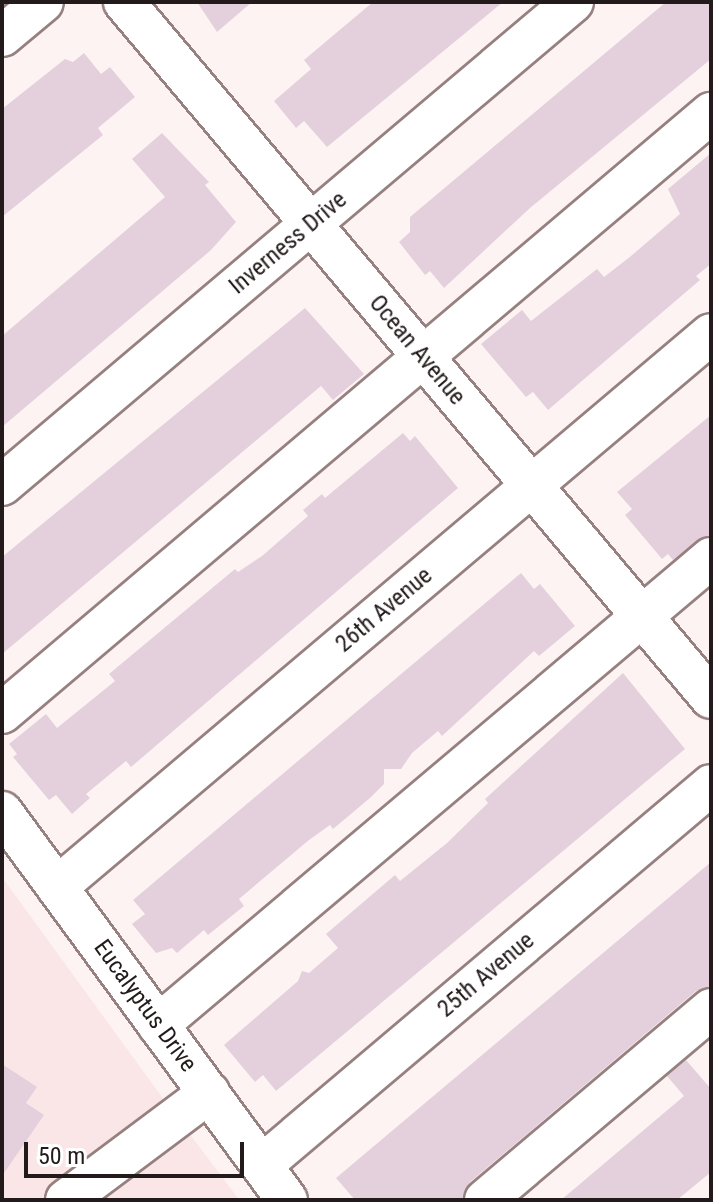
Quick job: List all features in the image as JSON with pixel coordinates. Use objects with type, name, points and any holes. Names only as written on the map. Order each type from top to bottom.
[{"type":"street","points":[[2,36],[43,2]]},
{"type":"street","name":"Ocean Avenue","points":[[124,2],[711,698]]},
{"type":"street","name":"Inverness Drive","points":[[2,485],[573,2]]},
{"type":"street","points":[[2,713],[711,113]]},
{"type":"street","name":"26th Avenue","points":[[57,887],[711,334]]},
{"type":"street","points":[[158,1025],[711,558]]},
{"type":"street","name":"25th Avenue","points":[[262,1165],[711,785]]},
{"type":"street","name":"Eucalyptus Drive","points":[[2,812],[287,1200]]},
{"type":"street","points":[[485,1200],[711,1009]]},
{"type":"street","points":[[66,1200],[209,1093]]},
{"type":"shaded area","points":[[2,877],[170,1108],[238,1198],[2,1200]]},
{"type":"building","points":[[197,2],[252,2],[217,32]]},
{"type":"building","points":[[373,2],[503,2],[327,147],[304,121],[296,128],[274,101],[311,69],[304,60]]},
{"type":"building","points":[[666,2],[711,2],[711,59],[530,208],[444,288],[430,271],[425,275],[399,242],[410,232],[410,217]]},
{"type":"building","points":[[84,53],[101,74],[110,67],[135,97],[98,128],[103,135],[2,217],[2,109],[65,59],[73,62]]},
{"type":"building","points":[[162,133],[209,182],[205,185],[236,222],[211,250],[2,427],[2,336],[165,197],[132,159]]},
{"type":"building","points":[[711,153],[711,264],[696,276],[700,280],[548,410],[533,392],[526,397],[481,344],[522,310],[531,321],[597,269],[604,277],[631,256],[680,214],[668,189]]},
{"type":"building","points":[[305,308],[364,374],[333,400],[321,386],[2,654],[2,557]]},
{"type":"building","points":[[711,415],[710,536],[673,560],[668,554],[662,559],[625,515],[632,509],[617,492]]},
{"type":"building","points":[[403,433],[410,441],[415,436],[458,488],[131,767],[126,761],[86,794],[90,798],[72,814],[56,795],[49,800],[13,757],[17,754],[9,744],[46,714],[57,728],[115,681],[109,674],[235,569],[238,572],[262,556],[308,516],[303,510],[322,494],[325,498]]},
{"type":"building","points":[[521,573],[534,589],[540,584],[575,626],[539,656],[534,651],[442,736],[438,731],[412,753],[401,769],[384,769],[384,784],[370,798],[333,829],[330,825],[309,840],[239,899],[244,906],[208,935],[204,930],[177,953],[172,948],[156,953],[132,924],[145,914],[133,900]]},
{"type":"building","points":[[623,673],[685,749],[276,1091],[263,1075],[255,1082],[224,1045],[298,981],[302,971],[309,973],[338,948],[326,934],[395,875],[400,881],[447,843],[488,803],[485,799]]},
{"type":"building","points":[[711,862],[711,987],[696,991],[470,1182],[463,1200],[355,1200],[336,1178]]},
{"type":"building","points":[[686,1060],[711,1089],[711,1172],[677,1200],[561,1200],[684,1096],[667,1076]]},
{"type":"building","points":[[2,1064],[37,1087],[26,1103],[44,1115],[2,1176]]}]
